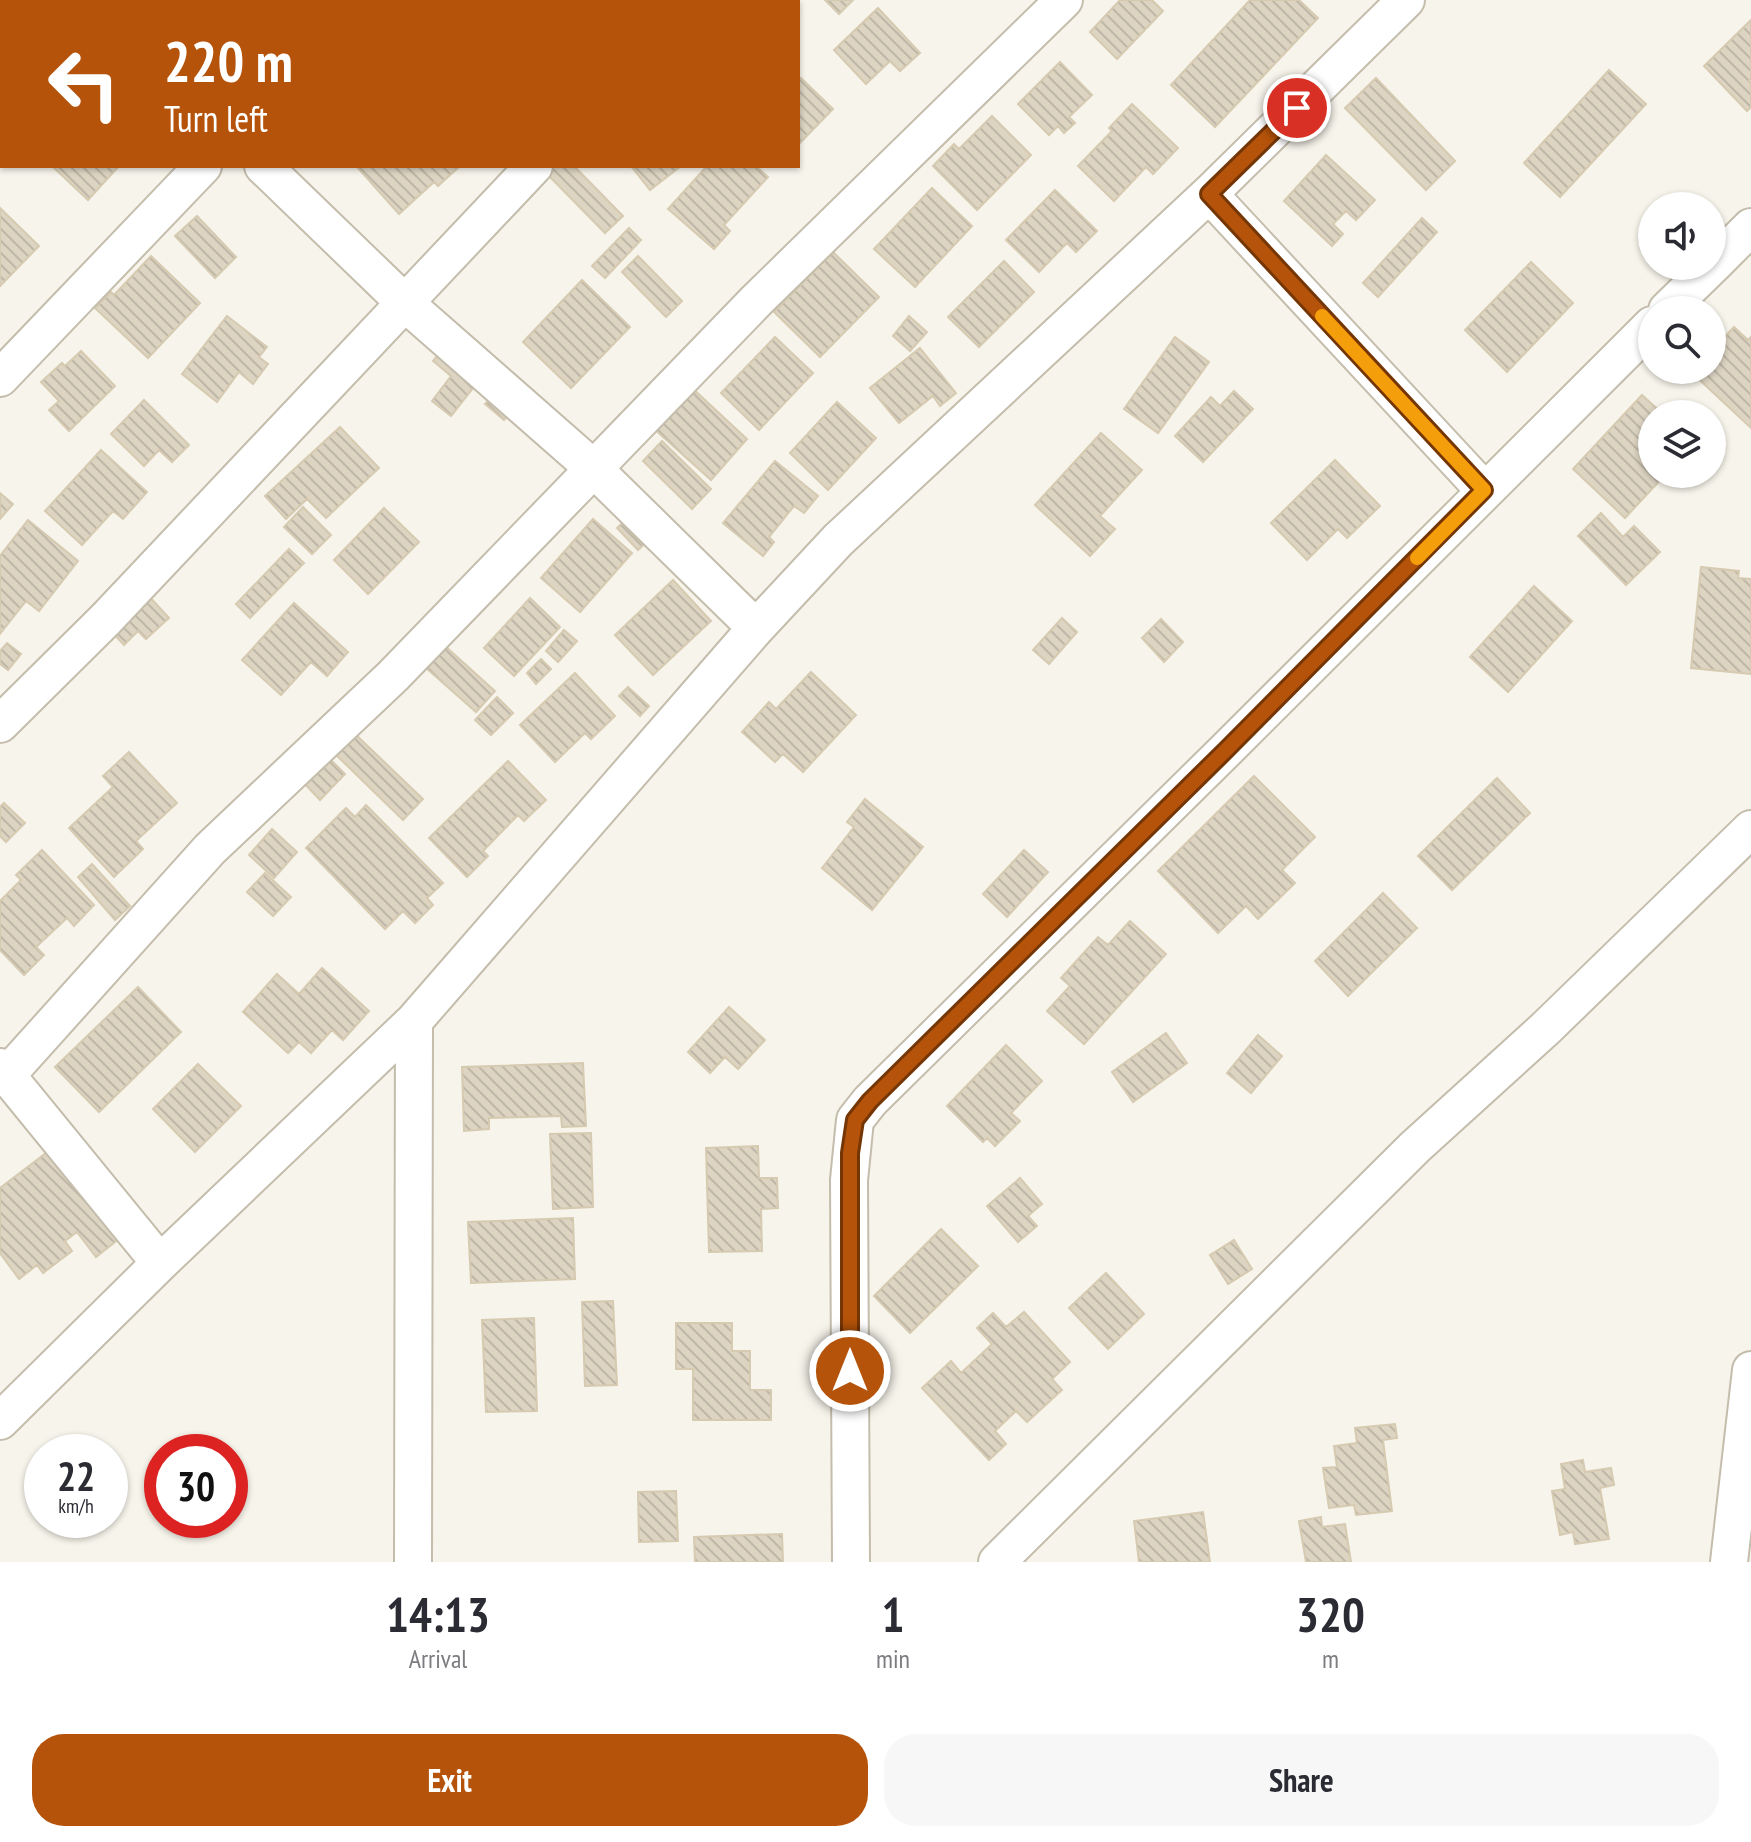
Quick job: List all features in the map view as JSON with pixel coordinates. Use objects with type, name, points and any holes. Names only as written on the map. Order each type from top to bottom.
[{"type":"street","points":[[160,1263],[4,1071],[210,849],[393,676],[757,300],[1064,0]]},
{"type":"street","points":[[0,1421],[160,1263],[414,1021],[756,628],[838,540],[1209,194],[1406,0]]},
{"type":"street","points":[[0,378],[201,168]]},
{"type":"street","points":[[265,168],[405,303],[593,468],[756,628]]},
{"type":"street","points":[[0,724],[117,607],[532,168]]},
{"type":"street","points":[[1209,194],[1484,490]]},
{"type":"street","points":[[1726,252],[1751,227]]},
{"type":"street","points":[[1681,296],[1698,280]]},
{"type":"street","points":[[851,1562],[849,1180],[855,1120],[870,1101],[1638,339]]},
{"type":"street","points":[[997,1562],[1415,1147],[1545,1029],[1751,829]]},
{"type":"street","points":[[413,1562],[414,1021]]},
{"type":"street","points":[[1729,1562],[1751,1370]]},
{"type":"building","points":[[825,0],[853,0],[839,14]]},
{"type":"building","points":[[1120,0],[1152,0],[1163,11],[1117,59],[1090,32]]},
{"type":"building","points":[[1250,0],[1299,0],[1318,18],[1215,127],[1171,85]]},
{"type":"building","points":[[878,8],[920,53],[900,71],[890,61],[866,84],[834,50]]},
{"type":"building","points":[[1751,20],[1751,107],[1747,111],[1704,66]]},
{"type":"building","points":[[1060,62],[1092,95],[1069,117],[1075,123],[1064,133],[1058,126],[1049,135],[1018,104]]},
{"type":"building","points":[[1609,70],[1646,104],[1560,197],[1524,163]]},
{"type":"building","points":[[1376,78],[1455,161],[1426,190],[1345,108]]},
{"type":"building","points":[[800,79],[833,109],[800,143]]},
{"type":"building","points":[[1132,104],[1178,148],[1153,174],[1146,167],[1114,201],[1078,166],[1112,131],[1109,128]]},
{"type":"building","points":[[992,116],[1031,155],[977,210],[933,166],[954,144],[959,149]]},
{"type":"building","points":[[1326,155],[1375,200],[1356,220],[1346,211],[1333,224],[1343,234],[1332,246],[1284,201]]},
{"type":"building","points":[[54,168],[117,168],[88,200]]},
{"type":"building","points":[[358,168],[458,168],[438,186],[434,182],[399,214]]},
{"type":"building","points":[[551,168],[576,168],[623,216],[605,233],[546,173]]},
{"type":"building","points":[[633,168],[678,168],[650,190]]},
{"type":"building","points":[[705,168],[758,168],[768,177],[724,225],[730,231],[714,249],[668,209]]},
{"type":"building","points":[[932,188],[972,226],[915,287],[874,249]]},
{"type":"building","points":[[1055,190],[1097,231],[1076,252],[1067,243],[1039,272],[1006,240]]},
{"type":"building","points":[[0,208],[39,246],[0,286]]},
{"type":"building","points":[[197,216],[236,257],[215,278],[175,236]]},
{"type":"building","points":[[1422,218],[1437,232],[1378,297],[1363,283]]},
{"type":"building","points":[[629,228],[641,240],[605,278],[592,266]]},
{"type":"building","points":[[833,252],[879,297],[820,357],[774,312]]},
{"type":"building","points":[[151,256],[200,303],[148,358],[95,308],[111,292],[114,295]]},
{"type":"building","points":[[638,256],[682,301],[666,317],[622,272]]},
{"type":"building","points":[[1004,261],[1034,292],[979,347],[948,317]]},
{"type":"building","points":[[1531,262],[1573,303],[1507,372],[1465,330]]},
{"type":"building","points":[[582,280],[630,327],[571,388],[523,342]]},
{"type":"building","points":[[227,316],[267,347],[259,357],[268,364],[253,384],[239,372],[217,402],[182,374]]},
{"type":"building","points":[[909,316],[927,332],[910,351],[893,336]]},
{"type":"building","points":[[1734,327],[1748,340],[1751,337],[1751,428],[1726,405],[1726,400],[1721,400],[1704,384],[1726,384],[1726,335]]},
{"type":"building","points":[[775,337],[813,373],[759,430],[721,393]]},
{"type":"building","points":[[1175,337],[1209,362],[1158,433],[1124,409]]},
{"type":"building","points":[[452,339],[507,416],[504,420],[485,404],[489,400],[474,387],[451,416],[432,401],[451,376],[433,361]]},
{"type":"building","points":[[920,348],[956,393],[940,406],[933,396],[899,423],[870,388]]},
{"type":"building","points":[[81,351],[115,386],[69,431],[49,410],[59,401],[41,382]]},
{"type":"building","points":[[690,386],[747,439],[711,480],[653,428]]},
{"type":"building","points":[[1234,391],[1253,409],[1203,462],[1175,436],[1211,397],[1220,406]]},
{"type":"building","points":[[1642,395],[1648,400],[1638,400],[1638,488],[1653,488],[1625,518],[1573,469]]},
{"type":"building","points":[[144,400],[189,445],[172,462],[159,450],[144,466],[111,434]]},
{"type":"building","points":[[837,402],[876,438],[828,490],[790,453]]},
{"type":"building","points":[[340,427],[379,468],[326,518],[307,499],[286,519],[265,496]]},
{"type":"building","points":[[1101,433],[1142,470],[1100,516],[1115,529],[1090,556],[1035,505]]},
{"type":"building","points":[[662,441],[711,489],[692,509],[643,461]]},
{"type":"building","points":[[101,450],[147,492],[123,519],[113,511],[82,545],[45,511]]},
{"type":"building","points":[[1335,460],[1380,506],[1347,538],[1338,529],[1307,560],[1271,523]]},
{"type":"building","points":[[775,461],[818,496],[804,513],[794,506],[769,537],[774,542],[763,556],[723,523]]},
{"type":"building","points":[[0,493],[13,504],[0,519]]},
{"type":"building","points":[[303,507],[331,535],[312,554],[284,527]]},
{"type":"building","points":[[384,508],[419,542],[368,594],[334,560]]},
{"type":"building","points":[[1601,513],[1623,537],[1634,526],[1660,552],[1626,585],[1578,536]]},
{"type":"building","points":[[632,514],[653,536],[638,550],[617,528]]},
{"type":"building","points":[[593,519],[632,553],[580,612],[541,578]]},
{"type":"building","points":[[28,520],[78,561],[39,611],[26,601],[0,634],[0,556]]},
{"type":"building","points":[[289,549],[304,563],[250,618],[236,604]]},
{"type":"building","points":[[1701,567],[1739,571],[1738,578],[1751,579],[1751,674],[1691,668]]},
{"type":"building","points":[[673,580],[711,621],[653,675],[615,635]]},
{"type":"building","points":[[1534,586],[1572,621],[1508,692],[1470,657]]},
{"type":"building","points":[[147,594],[169,618],[146,639],[138,631],[124,645],[110,630]]},
{"type":"building","points":[[530,598],[560,627],[514,676],[484,648]]},
{"type":"building","points":[[294,603],[348,652],[327,676],[311,662],[281,695],[242,660]]},
{"type":"building","points":[[1062,618],[1077,632],[1049,664],[1033,650]]},
{"type":"building","points":[[1161,619],[1183,642],[1164,662],[1142,638]]},
{"type":"building","points":[[564,630],[577,641],[558,662],[546,651]]},
{"type":"building","points":[[7,643],[21,654],[8,670],[0,664],[0,651]]},
{"type":"building","points":[[445,646],[495,691],[476,712],[426,668]]},
{"type":"building","points":[[541,659],[551,669],[536,684],[527,673]]},
{"type":"building","points":[[811,672],[856,715],[803,772],[783,754],[775,762],[742,732],[769,702],[776,709]]},
{"type":"building","points":[[575,673],[615,716],[591,739],[585,733],[555,762],[520,725]]},
{"type":"building","points":[[628,687],[649,706],[640,716],[619,696]]},
{"type":"building","points":[[497,697],[513,713],[491,735],[475,720]]},
{"type":"building","points":[[353,732],[423,799],[403,820],[333,752]]},
{"type":"building","points":[[129,752],[177,803],[136,841],[143,849],[114,877],[69,828],[113,787],[103,776]]},
{"type":"building","points":[[328,757],[345,774],[320,800],[302,781]]},
{"type":"building","points":[[508,761],[546,800],[524,821],[518,815],[483,851],[488,856],[467,877],[429,838]]},
{"type":"building","points":[[1254,776],[1315,837],[1282,870],[1295,883],[1258,919],[1246,906],[1218,933],[1158,871]]},
{"type":"building","points":[[1497,778],[1530,813],[1452,890],[1418,856]]},
{"type":"building","points":[[865,799],[923,847],[872,910],[822,868],[854,827],[847,822]]},
{"type":"building","points":[[4,803],[25,823],[6,842],[0,836],[0,807]]},
{"type":"building","points":[[366,805],[443,883],[427,898],[433,905],[415,923],[403,911],[385,929],[306,848],[346,808],[355,817]]},
{"type":"building","points":[[272,829],[297,852],[274,878],[249,855]]},
{"type":"building","points":[[42,850],[94,905],[74,926],[67,918],[36,947],[44,955],[24,975],[0,950],[0,901],[21,880],[16,875]]},
{"type":"building","points":[[1024,850],[1048,872],[1007,917],[983,894]]},
{"type":"building","points":[[92,864],[130,906],[115,920],[78,877]]},
{"type":"building","points":[[265,873],[291,897],[273,916],[247,892]]},
{"type":"building","points":[[1383,893],[1417,928],[1348,996],[1315,961]]},
{"type":"building","points":[[1130,921],[1166,954],[1084,1044],[1047,1011],[1070,986],[1061,978],[1098,937],[1108,945]]},
{"type":"building","points":[[322,968],[369,1011],[343,1040],[332,1030],[311,1053],[299,1042],[288,1053],[243,1012],[277,974],[299,994]]},
{"type":"building","points":[[138,987],[181,1032],[99,1112],[55,1067]]},
{"type":"building","points":[[729,1007],[765,1040],[738,1069],[725,1057],[710,1073],[688,1052]]},
{"type":"building","points":[[1166,1033],[1187,1063],[1133,1102],[1112,1072]]},
{"type":"building","points":[[1258,1035],[1282,1056],[1251,1093],[1227,1073]]},
{"type":"building","points":[[1006,1045],[1042,1081],[1011,1113],[1020,1121],[995,1146],[987,1138],[983,1142],[947,1106]]},
{"type":"building","points":[[583,1063],[586,1126],[562,1127],[561,1116],[489,1118],[489,1129],[464,1131],[462,1067]]},
{"type":"building","points":[[198,1064],[241,1106],[195,1152],[153,1109]]},
{"type":"building","points":[[591,1133],[593,1207],[553,1209],[550,1134]]},
{"type":"building","points":[[758,1146],[759,1178],[777,1178],[778,1208],[761,1209],[762,1251],[709,1252],[706,1148]]},
{"type":"building","points":[[54,1147],[120,1238],[96,1257],[77,1232],[65,1241],[72,1251],[43,1273],[37,1265],[19,1279],[0,1253],[0,1188]]},
{"type":"building","points":[[1020,1178],[1042,1204],[1028,1216],[1037,1226],[1018,1242],[987,1206]]},
{"type":"building","points":[[573,1218],[575,1279],[471,1283],[468,1222]]},
{"type":"building","points":[[941,1229],[978,1266],[910,1333],[874,1296]]},
{"type":"building","points":[[1234,1240],[1252,1269],[1228,1284],[1210,1255]]},
{"type":"building","points":[[1106,1273],[1144,1314],[1108,1349],[1069,1308]]},
{"type":"building","points":[[613,1301],[617,1385],[585,1386],[582,1302]]},
{"type":"building","points":[[1024,1312],[1070,1362],[1052,1379],[1062,1390],[1027,1422],[1016,1411],[995,1431],[1006,1444],[989,1460],[922,1388],[951,1361],[961,1373],[992,1344],[977,1328],[993,1313],[1006,1327]]},
{"type":"building","points":[[534,1318],[537,1411],[486,1412],[482,1320]]},
{"type":"building","points":[[676,1323],[732,1323],[732,1351],[750,1351],[750,1390],[771,1390],[771,1420],[693,1420],[693,1369],[676,1369]]},
{"type":"building","points":[[1395,1424],[1397,1438],[1383,1440],[1392,1511],[1356,1515],[1354,1505],[1329,1508],[1323,1468],[1337,1467],[1334,1446],[1357,1443],[1355,1428]]},
{"type":"building","points":[[1583,1460],[1585,1472],[1611,1468],[1614,1485],[1600,1488],[1609,1539],[1575,1544],[1573,1532],[1560,1535],[1552,1491],[1565,1489],[1561,1464]]},
{"type":"building","points":[[676,1491],[678,1541],[639,1542],[638,1492]]},
{"type":"building","points":[[1203,1512],[1210,1562],[1139,1562],[1134,1521]]},
{"type":"building","points":[[1321,1517],[1322,1527],[1345,1524],[1351,1562],[1306,1562],[1299,1521]]},
{"type":"building","points":[[782,1534],[783,1562],[695,1562],[694,1537]]},
{"type":"slow traffic","points":[[1322,316],[1484,490],[1417,558]]},
{"type":"route","points":[[850,1371],[849,1180],[855,1120],[870,1101],[1484,490],[1209,194],[1297,108]]}]
